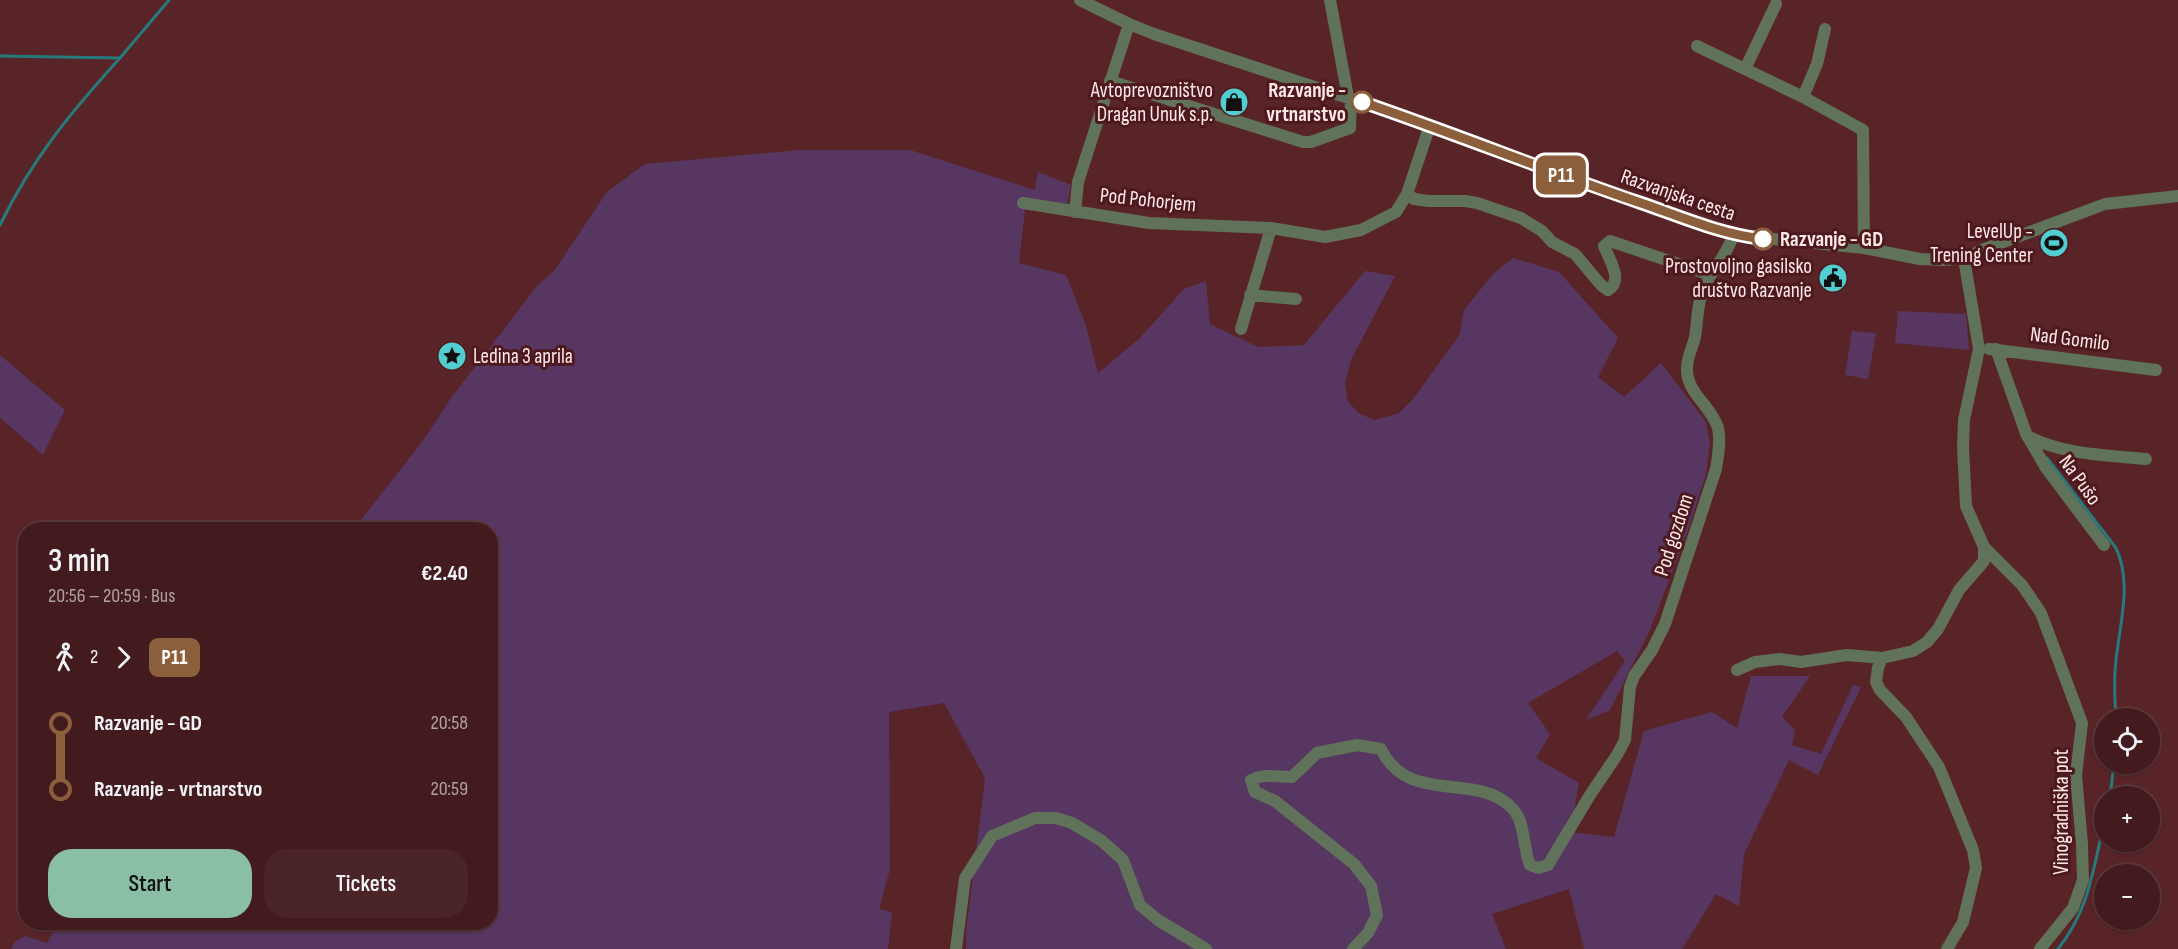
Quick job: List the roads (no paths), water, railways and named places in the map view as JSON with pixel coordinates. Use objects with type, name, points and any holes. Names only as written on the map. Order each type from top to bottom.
[{"type":"street","name":"Razvanjska cesta","points":[[1080,0],[1129,24],[1430,125],[1564,177],[1733,235],[1864,248],[1920,259],[1966,261],[1979,251],[2105,204],[2178,196]]},
{"type":"street","points":[[1110,81],[1303,142],[1311,142],[1350,128],[1350,98],[1330,0]]},
{"type":"street","points":[[1745,69],[1776,4]]},
{"type":"street","points":[[1075,212],[1078,182],[1129,24]]},
{"type":"street","points":[[1803,97],[1817,64],[1825,29]]},
{"type":"street","points":[[1697,46],[1803,97],[1863,130],[1864,248]]},
{"type":"street","name":"Pod Pohorjem","points":[[1023,203],[1149,223],[1270,228],[1325,237],[1361,230],[1396,212],[1407,194],[1430,125]]},
{"type":"street","points":[[1407,194],[1414,199],[1428,201],[1465,201],[1509,213],[1542,231],[1552,242],[1575,254],[1608,290],[1614,285],[1616,278],[1604,246],[1610,241],[1710,275]]},
{"type":"street","points":[[1241,329],[1270,228]]},
{"type":"street","name":"Pod gozdom","points":[[1353,949],[1368,933],[1377,915],[1371,886],[1354,864],[1275,801],[1255,792],[1251,780],[1262,775],[1292,777],[1317,753],[1358,745],[1382,749],[1388,764],[1410,780],[1481,791],[1496,796],[1514,810],[1522,829],[1524,852],[1530,865],[1538,868],[1548,864],[1624,740],[1630,687],[1634,676],[1652,650],[1665,624],[1716,469],[1719,448],[1718,427],[1689,384],[1687,367],[1689,353],[1695,339],[1699,298],[1733,235]]},
{"type":"street","name":"Vinogradniška pot","points":[[1966,261],[1979,349],[1964,420],[1966,506],[1984,547],[2022,585],[2041,613],[2082,723],[2076,775],[2083,880],[2073,908],[2040,949]]},
{"type":"street","points":[[1250,295],[1296,299]]},
{"type":"street","name":"Nad Gomilo","points":[[1979,349],[1996,349],[2156,370]]},
{"type":"street","name":"Na Pušo","points":[[1996,349],[2027,436],[2046,468],[2104,545]]},
{"type":"street","points":[[2027,436],[2065,451],[2146,459]]},
{"type":"street","points":[[1737,670],[1755,662],[1780,658],[1802,662],[1846,655],[1882,658],[1913,651],[1927,642],[1938,629],[1959,590],[1984,561],[1984,547]]},
{"type":"street","points":[[1882,658],[1876,682],[1880,690],[1906,717],[1939,767],[1973,850],[1976,868],[1963,922],[1947,949]]},
{"type":"street","points":[[956,949],[965,878],[992,836],[1035,818],[1056,818],[1072,823],[1102,841],[1123,860],[1140,905],[1158,920],[1206,949]]},
{"type":"waterway","points":[[0,56],[120,58],[169,0]]},
{"type":"waterway","points":[[0,225],[39,157],[120,58]]},
{"type":"waterway","points":[[2047,458],[2116,548],[2121,563],[2124,594],[2116,656],[2116,708]]},
{"type":"waterway","points":[[2111,786],[2113,774]]},
{"type":"waterway","points":[[2058,949],[2077,919],[2098,852]]},
{"type":"place","name":"Avtoprevozništvo Dragan Unuk s.p.","points":[[1234,102]]},
{"type":"place","name":"Razvanje - vrtnarstvo","points":[[1362,102]]},
{"type":"place","name":"Razvanje - GD","points":[[1763,239]]},
{"type":"place","name":"LevelUp - Trening Center","points":[[2054,243]]},
{"type":"place","name":"Prostovoljno gasilsko društvo Razvanje","points":[[1833,278]]},
{"type":"place","name":"Ledina 3 aprila","points":[[452,356]]}]
